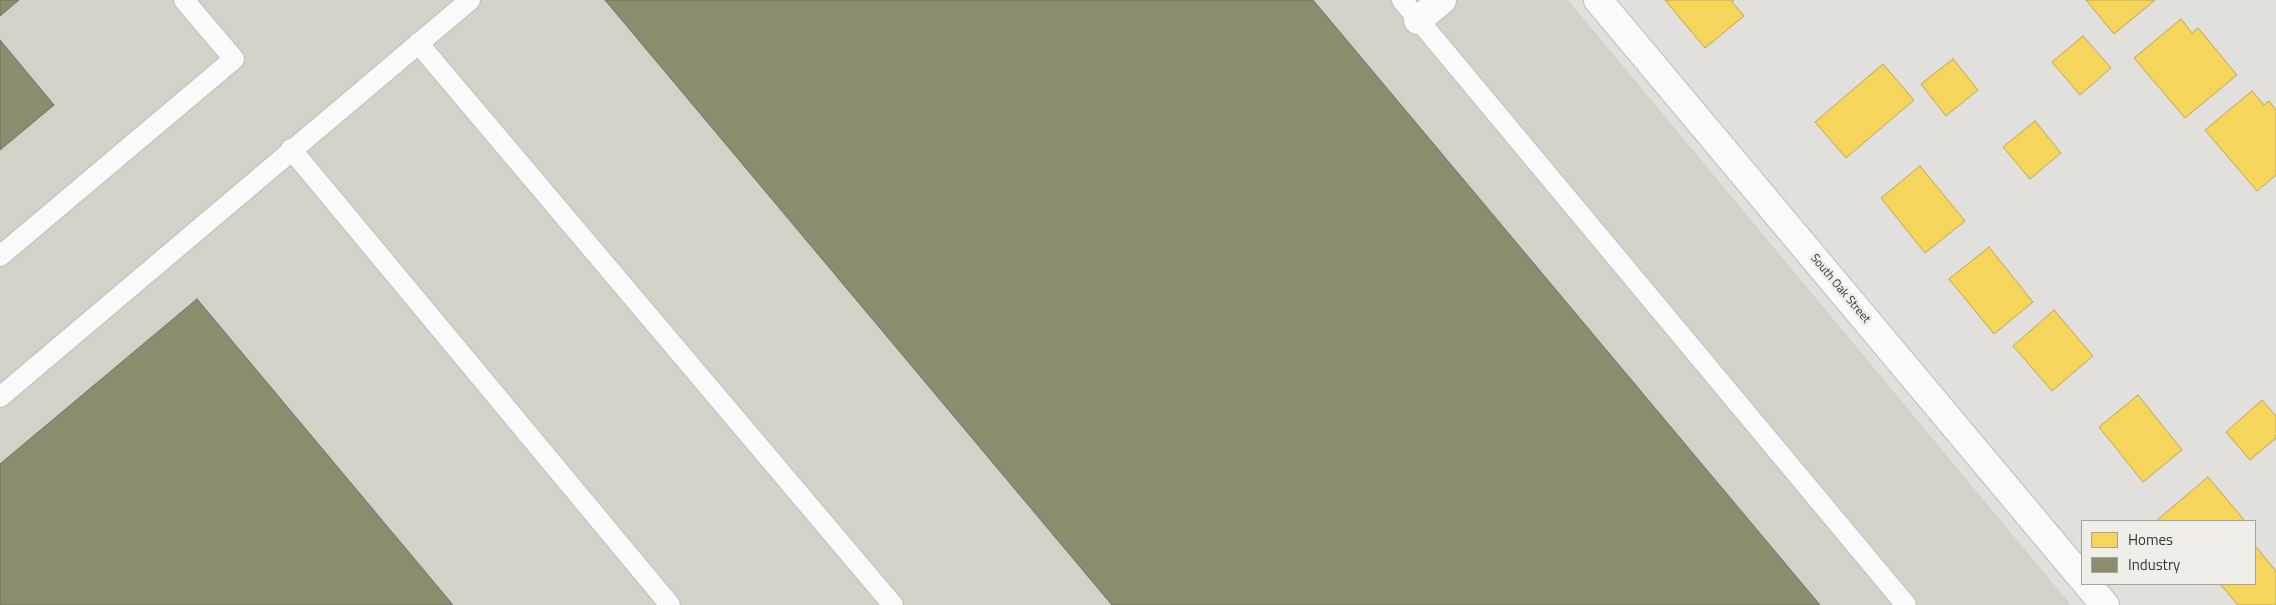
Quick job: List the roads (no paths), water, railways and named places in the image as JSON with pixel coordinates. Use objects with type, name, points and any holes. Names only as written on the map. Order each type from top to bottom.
[{"type":"street","points":[[1410,10],[1442,0]]},
{"type":"street","name":"South Oak Street","points":[[1598,0],[2081,577]]},
{"type":"street","points":[[2088,585],[2105,605]]},
{"type":"lane","points":[[0,256],[234,59],[184,0]]},
{"type":"lane","points":[[0,397],[470,0]]},
{"type":"lane","points":[[1410,10],[1906,605]]},
{"type":"lane","points":[[418,43],[893,605]]},
{"type":"lane","points":[[292,149],[670,605]]}]
